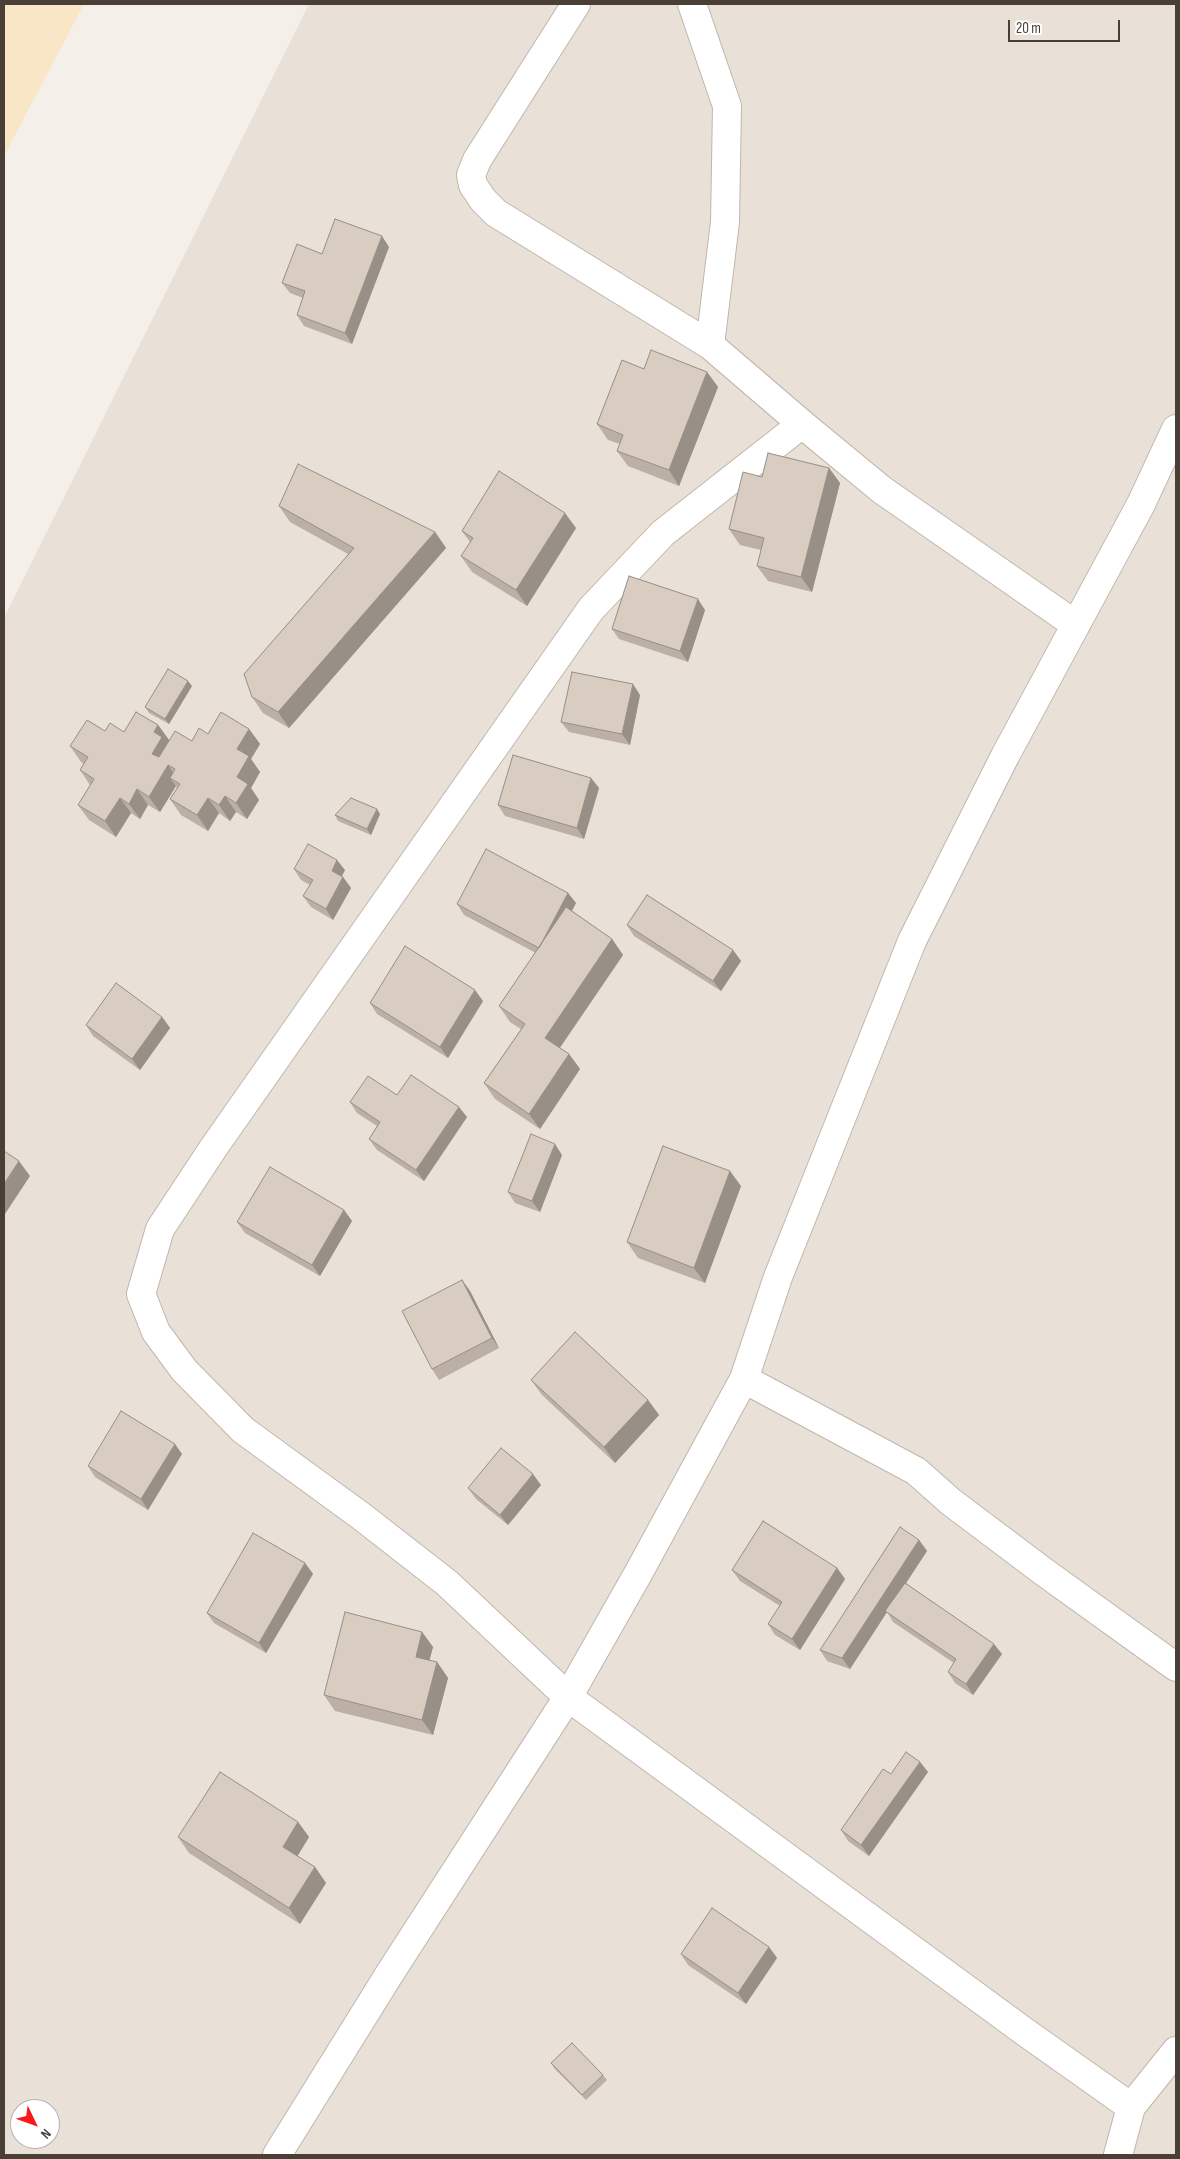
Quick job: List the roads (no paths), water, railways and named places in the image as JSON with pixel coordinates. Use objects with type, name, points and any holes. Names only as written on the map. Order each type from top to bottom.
[{"type":"street","points":[[576,4],[477,160],[471,175],[473,185],[482,200],[496,213],[710,345],[882,490],[1076,625]]},
{"type":"street","points":[[692,4],[727,106],[725,222],[710,345]]},
{"type":"street","points":[[802,424],[663,533],[591,609],[226,1130],[160,1228],[141,1294],[156,1332],[184,1370],[243,1430],[361,1516],[446,1584],[568,1697],[1025,2032],[1132,2107]]},
{"type":"street","points":[[277,2155],[390,1973],[568,1697],[639,1572],[744,1379],[778,1278],[912,941],[1005,756],[1141,504],[1176,429]]},
{"type":"street","points":[[744,1379],[916,1472],[951,1502],[1036,1566],[1176,1667]]},
{"type":"street","points":[[1118,2155],[1132,2107],[1176,2051]]}]
